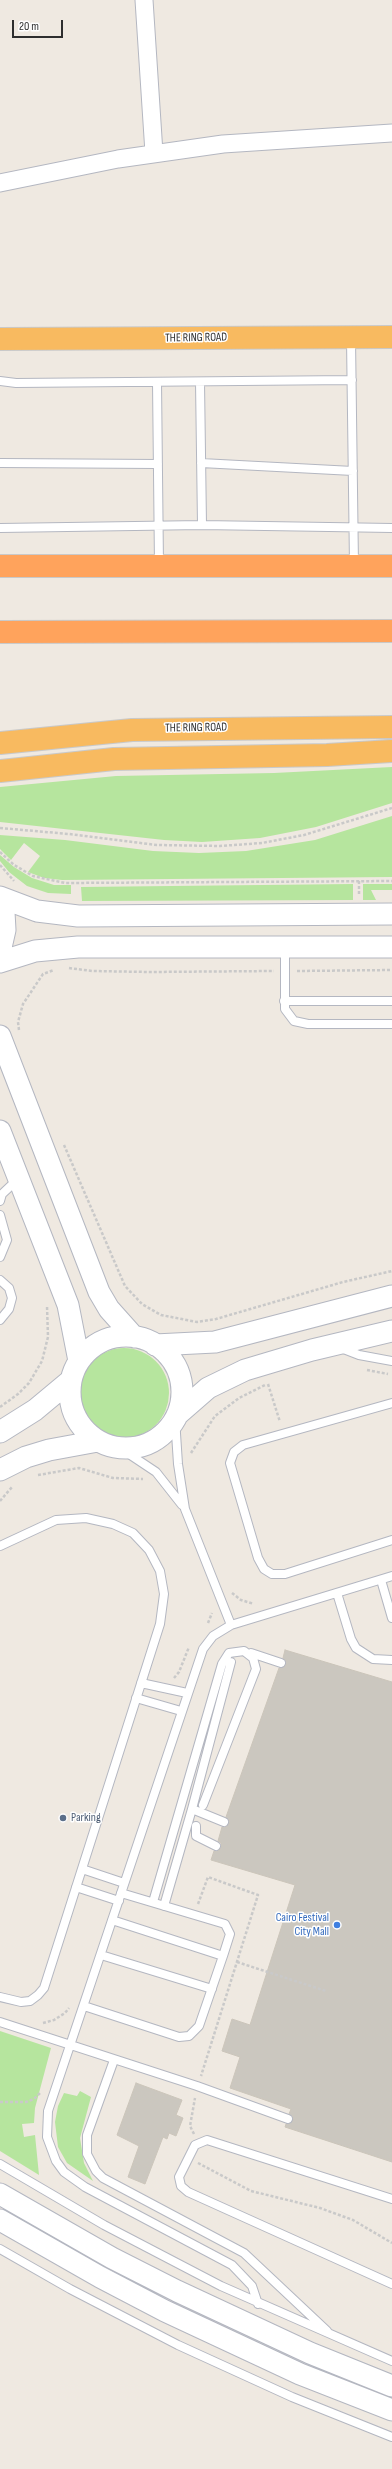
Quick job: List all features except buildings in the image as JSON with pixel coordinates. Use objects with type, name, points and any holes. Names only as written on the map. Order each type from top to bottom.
[{"type":"highway","name":"THE RING ROAD","points":[[0,339],[392,337]]},
{"type":"highway","points":[[0,566],[392,566]]},
{"type":"highway","points":[[0,632],[392,631]]},
{"type":"highway","name":"THE RING ROAD","points":[[0,743],[132,730],[392,727]]},
{"type":"highway","points":[[0,770],[114,759],[328,756],[392,751]]},
{"type":"street","points":[[144,0],[154,153]]},
{"type":"street","points":[[0,183],[154,153],[223,144],[392,133]]},
{"type":"street","points":[[0,897],[37,911],[78,916],[392,914]]},
{"type":"street","points":[[0,902],[4,912],[5,930],[0,952]]},
{"type":"street","points":[[0,962],[35,951],[63,948],[392,947]]},
{"type":"street","points":[[10,1034],[99,1292],[108,1309],[134,1337]]},
{"type":"street","points":[[0,1131],[68,1305],[79,1361]]},
{"type":"street","points":[[155,1345],[215,1342],[392,1296]]},
{"type":"street","points":[[176,1416],[208,1388],[226,1378],[312,1350],[392,1331]]},
{"type":"street","points":[[115,1337],[134,1337],[155,1345],[168,1355],[176,1368],[181,1384],[181,1400],[176,1416],[170,1427],[152,1442],[131,1448],[120,1448],[98,1441],[78,1422],[70,1394],[71,1380],[79,1361],[97,1344],[115,1337]]},
{"type":"street","points":[[0,1432],[35,1410],[71,1380]]},
{"type":"street","points":[[0,1470],[49,1450],[98,1441]]},
{"type":"street","points":[[0,2194],[112,2258],[177,2291],[303,2350],[392,2386]]},
{"type":"street","points":[[0,2220],[100,2277],[172,2315],[300,2374],[392,2410]]},
{"type":"lane","points":[[351,337],[354,566]]},
{"type":"lane","points":[[0,381],[16,383],[352,380]]},
{"type":"lane","points":[[157,382],[159,566]]},
{"type":"lane","points":[[200,382],[202,525]]},
{"type":"lane","points":[[201,462],[353,471]]},
{"type":"lane","points":[[0,463],[158,464]]},
{"type":"lane","points":[[0,528],[202,525],[392,528]]},
{"type":"lane","points":[[285,947],[284,1001],[288,1016],[301,1024],[392,1024]]},
{"type":"lane","points":[[284,1001],[392,1001]]},
{"type":"lane","points":[[0,1201],[2,1194],[19,1179]]},
{"type":"lane","points":[[0,1215],[7,1240],[0,1257]]},
{"type":"lane","points":[[0,1280],[9,1288],[12,1298],[9,1309],[0,1320]]},
{"type":"lane","points":[[335,1345],[359,1356],[390,1359]]},
{"type":"lane","points":[[392,1403],[283,1432],[243,1445],[234,1452],[230,1463],[258,1558],[264,1569],[272,1574],[280,1575],[392,1540]]},
{"type":"lane","points":[[176,1416],[178,1464],[185,1510]]},
{"type":"lane","points":[[120,1448],[156,1472],[167,1484],[185,1510],[231,1625]]},
{"type":"lane","points":[[0,1546],[42,1525],[71,1518],[86,1518],[113,1524],[125,1528],[142,1541],[156,1560],[163,1583],[164,1594],[160,1624],[41,1992],[30,2000],[21,2002],[0,1997]]},
{"type":"lane","points":[[258,2304],[252,2286],[232,2265],[74,2180],[56,2162],[47,2137],[46,2124],[48,2111],[203,1649],[213,1636],[231,1625],[392,1576]]},
{"type":"lane","points":[[381,1580],[392,1618]]},
{"type":"lane","points":[[337,1593],[351,1639],[356,1648],[373,1659],[392,1660]]},
{"type":"lane","points":[[153,1902],[222,1664],[229,1653],[244,1651],[253,1658],[256,1669],[202,1805]]},
{"type":"lane","points":[[251,1653],[281,1663]]},
{"type":"lane","points":[[164,1906],[192,1809],[231,1662]]},
{"type":"lane","points":[[141,1683],[187,1693]]},
{"type":"lane","points":[[136,1698],[181,1711]]},
{"type":"lane","points":[[192,1809],[224,1822]]},
{"type":"lane","points":[[196,1826],[196,1836],[216,1846]]},
{"type":"lane","points":[[82,1869],[124,1883]]},
{"type":"lane","points":[[76,1887],[119,1901]]},
{"type":"lane","points":[[84,2006],[184,2037],[193,2034],[199,2026],[223,1956],[230,1934],[225,1924],[121,1893]]},
{"type":"lane","points":[[112,1920],[223,1956]]},
{"type":"lane","points":[[101,1955],[212,1989]]},
{"type":"lane","points":[[0,2022],[197,2086],[288,2119]]},
{"type":"lane","points":[[114,2060],[87,2135],[87,2154],[96,2172],[103,2178],[244,2253],[332,2336]]},
{"type":"lane","points":[[392,2199],[212,2141],[198,2142],[188,2157],[179,2177],[181,2186],[188,2192],[392,2284]]},
{"type":"lane","points":[[0,2164],[104,2225],[258,2304],[392,2361]]},
{"type":"lane","points":[[0,2249],[70,2289],[178,2345],[292,2397],[392,2437]]},
{"type":"path","points":[[0,828],[69,834],[157,845],[220,846],[262,842],[304,835],[392,808]]},
{"type":"path","points":[[0,852],[14,865],[33,876],[65,883],[392,881]]},
{"type":"path","points":[[0,865],[18,884]]},
{"type":"path","points":[[65,968],[92,971],[150,972],[392,970]]},
{"type":"path","points":[[10,1034],[18,1022],[23,1004],[43,974],[56,969]]},
{"type":"path","points":[[63,1142],[126,1286],[142,1304],[161,1315],[193,1322],[216,1320],[343,1282],[392,1271]]},
{"type":"path","points":[[0,1407],[18,1394],[29,1383],[42,1361],[48,1337],[46,1303]]},
{"type":"path","points":[[362,1368],[381,1374],[392,1374]]},
{"type":"path","points":[[189,1456],[215,1416],[239,1398],[274,1382]]},
{"type":"path","points":[[268,1384],[283,1432]]},
{"type":"path","points":[[231,1592],[248,1603],[255,1604],[272,1602],[274,1612]]},
{"type":"path","points":[[237,1962],[326,1991]]},
{"type":"path","points":[[0,2102],[18,2103],[34,2099],[40,2093],[42,2086]]},
{"type":"path","points":[[197,2086],[190,2126],[198,2142]]},
{"type":"path","points":[[188,2157],[240,2187],[336,2213],[368,2228],[392,2244]]},
{"type":"green space","points":[[392,767],[392,803],[316,827],[260,838],[202,842],[164,840],[0,822],[0,787],[116,776],[274,773]]},
{"type":"green space","points":[[392,816],[392,877],[62,880],[44,878],[28,872],[40,856],[24,843],[11,860],[0,849],[0,835],[65,840],[153,851],[199,853],[246,851],[315,840]]},
{"type":"green space","points":[[0,855],[14,867],[32,878],[54,885],[71,885],[71,894],[48,893],[27,886],[9,872],[0,861]]},
{"type":"green space","points":[[353,884],[353,900],[82,901],[81,887]]},
{"type":"green space","points":[[363,884],[392,884],[392,890],[371,890],[376,900],[363,900]]},
{"type":"green space","points":[[115,1348],[133,1348],[149,1355],[162,1368],[169,1384],[169,1402],[162,1418],[149,1431],[133,1438],[115,1438],[99,1431],[86,1418],[79,1402],[79,1384],[86,1368],[99,1355]]},
{"type":"green space","points":[[0,2031],[51,2048],[35,2108],[34,2123],[22,2124],[24,2137],[35,2135],[39,2175],[0,2151]]},
{"type":"green space","points":[[80,2091],[91,2097],[80,2138],[84,2163],[93,2181],[67,2163],[58,2147],[55,2122],[58,2106],[64,2093],[77,2096]]},
{"type":"place","name":"Parking","points":[[63,1818]]},
{"type":"place","name":"Cairo Festival City Mall","points":[[337,1925]]}]
